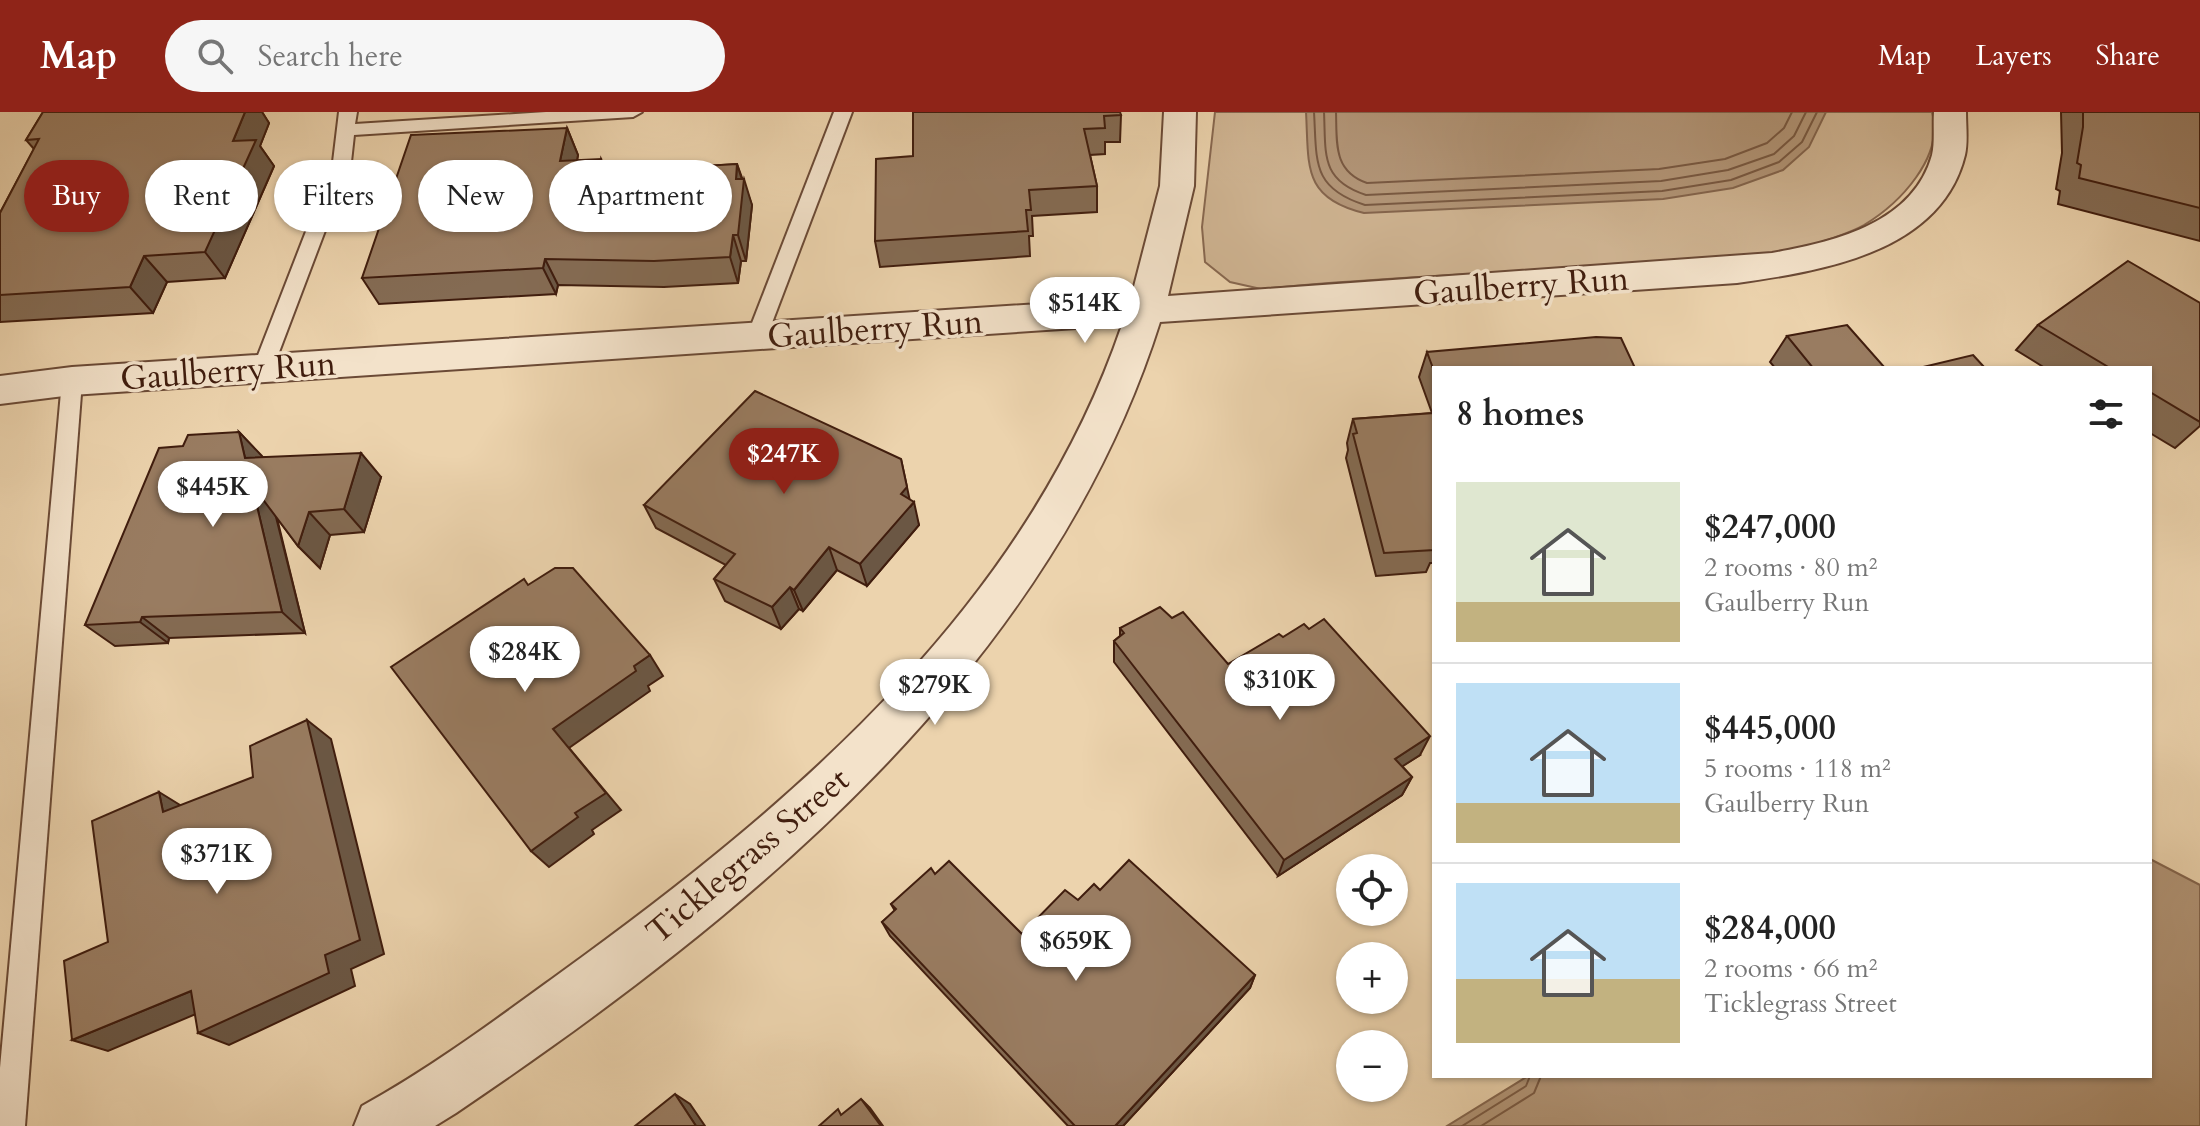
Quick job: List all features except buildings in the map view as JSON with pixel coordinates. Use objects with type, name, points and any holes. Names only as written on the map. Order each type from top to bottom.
[{"type":"street","name":"Ticklegrass Street","points":[[382,1126],[526,1030],[694,907],[844,776],[934,677],[1021,565],[1084,461],[1147,310],[1178,184],[1180,112]]},
{"type":"street","name":"Gaulberry Run","points":[[0,390],[72,381],[1737,271],[1809,261],[1859,246],[1905,221],[1934,190],[1949,154],[1950,112]]},
{"type":"lane","points":[[263,368],[342,162],[348,121],[633,112]]},
{"type":"lane","points":[[757,336],[843,112]]},
{"type":"lane","points":[[10,1126],[72,381]]},
{"type":"shaded area","points":[[1215,112],[1932,112],[1934,129],[1932,146],[1916,178],[1878,216],[1849,232],[1784,252],[1721,260],[1261,289],[1230,282],[1205,262],[1202,227]]},
{"type":"water","points":[[1306,112],[1826,112],[1809,147],[1783,170],[1733,188],[1663,199],[1364,213],[1344,207],[1319,189],[1309,164]]},
{"type":"water","points":[[2152,860],[2200,885],[2200,1126],[1447,1126],[1525,1078],[2152,1078]]}]
